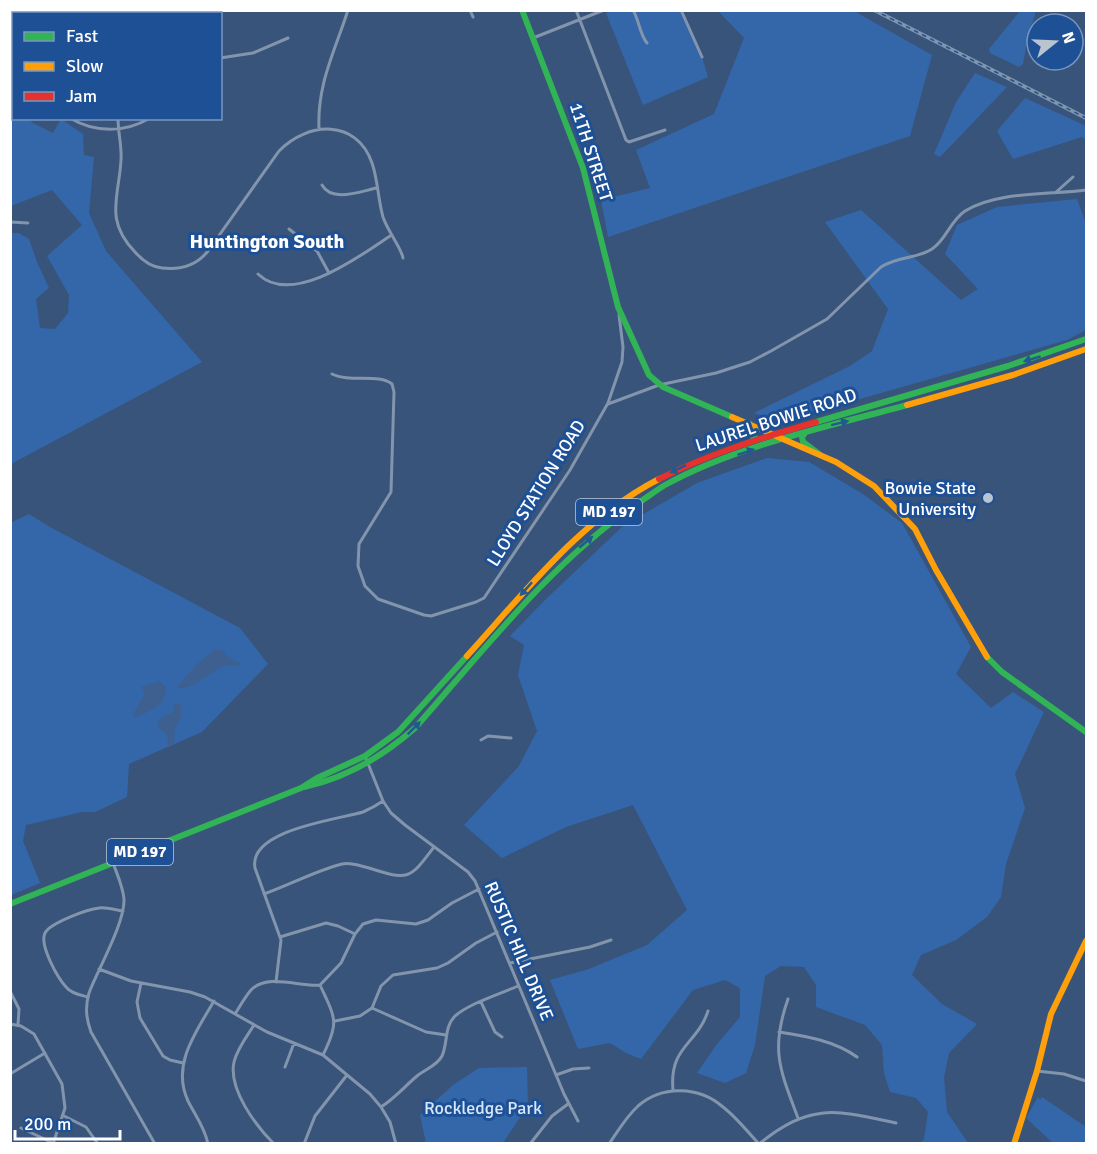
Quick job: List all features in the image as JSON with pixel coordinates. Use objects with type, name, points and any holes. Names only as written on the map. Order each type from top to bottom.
[{"type":"main road","name":"11TH STREET","points":[[522,10],[587,180],[618,307],[649,375],[659,385]]},
{"type":"main road","name":"LAUREL BOWIE ROAD","points":[[366,760],[411,720],[542,572],[593,524],[622,502],[667,474],[753,440],[1008,366],[1086,339]]},
{"type":"main road","name":"LAUREL BOWIE ROAD","points":[[10,904],[301,788],[317,778],[366,760],[394,746],[415,728],[550,575],[605,526],[650,494],[682,477],[717,461],[805,432],[1013,375],[1086,349]]},
{"type":"main road","points":[[659,385],[819,454],[845,467],[874,486],[905,517],[919,536],[936,570],[994,666],[1086,732]]},
{"type":"main road","points":[[750,424],[754,429],[753,440]]},
{"type":"main road","points":[[805,432],[802,437],[803,442],[819,454]]},
{"type":"main road","points":[[1014,1143],[1037,1071],[1053,1007],[1086,941]]},
{"type":"street","points":[[319,128],[319,102],[323,79],[348,10]]},
{"type":"street","points":[[470,10],[473,17]]},
{"type":"street","points":[[576,10],[623,133],[630,142],[665,130]]},
{"type":"street","points":[[533,38],[604,10]]},
{"type":"street","points":[[633,10],[647,43]]},
{"type":"street","points":[[681,10],[702,57]]},
{"type":"street","points":[[222,58],[253,53],[288,38]]},
{"type":"street","points":[[74,120],[89,127],[118,130],[145,120]]},
{"type":"street","points":[[118,120],[121,158],[115,198],[117,223],[125,241],[144,261],[158,268],[193,264],[205,256],[279,151],[299,135],[319,128],[341,131],[360,143],[373,164],[383,216],[390,236],[403,258]]},
{"type":"street","points":[[1054,194],[1073,177]]},
{"type":"street","points":[[322,185],[327,192],[337,194],[377,188]]},
{"type":"street","points":[[608,404],[659,385],[716,373],[750,362],[795,338],[826,319],[891,260],[932,249],[939,243],[950,224],[966,211],[1000,199],[1086,190]]},
{"type":"street","points":[[10,222],[28,223]]},
{"type":"street","points":[[290,229],[317,251],[329,273]]},
{"type":"street","points":[[258,274],[262,279],[272,282],[293,285],[305,283],[351,262],[390,236]]},
{"type":"street","name":"LLOYD STATION ROAD","points":[[332,374],[345,379],[383,379],[390,382],[393,388],[391,492],[359,544],[359,572],[365,586],[378,599],[430,616],[484,598],[570,470],[608,404],[622,362],[623,347],[618,307]]},
{"type":"street","points":[[481,740],[488,736],[510,738]]},
{"type":"street","name":"RUSTIC HILL DRIVE","points":[[366,760],[383,801],[397,818],[468,872],[479,889],[568,1104],[578,1121]]},
{"type":"street","points":[[276,981],[280,937],[255,868],[256,852],[264,843],[278,836],[365,811],[383,801]]},
{"type":"street","points":[[264,894],[344,864],[360,865],[394,876],[405,876],[417,869],[434,847]]},
{"type":"street","points":[[113,863],[123,895],[123,911],[88,997],[86,1012],[91,1032],[155,1143]]},
{"type":"street","points":[[235,1014],[254,988],[263,983],[276,981],[309,986],[320,985],[341,963],[361,926],[373,921],[409,925],[422,922],[479,889]]},
{"type":"street","points":[[88,997],[73,993],[66,988],[44,948],[44,934],[51,925],[92,909],[123,911]]},
{"type":"street","points":[[280,937],[326,923],[355,934]]},
{"type":"street","points":[[335,1021],[354,1018],[372,1008],[378,991],[389,977],[399,973],[437,968],[454,960],[476,942],[497,932]]},
{"type":"street","points":[[510,963],[590,947],[612,940]]},
{"type":"street","points":[[99,969],[141,983],[190,992],[214,1001],[254,1025],[323,1055],[370,1094],[381,1107],[396,1143]]},
{"type":"street","points":[[141,983],[137,1002],[140,1018],[163,1056],[183,1063]]},
{"type":"street","points":[[320,985],[335,1021],[323,1055]]},
{"type":"street","points":[[381,1107],[396,1097],[417,1076],[438,1062],[443,1053],[448,1026],[454,1017],[462,1011],[519,985]]},
{"type":"street","points":[[10,991],[19,1009],[18,1024]]},
{"type":"street","points":[[788,999],[777,1045],[780,1069],[798,1118]]},
{"type":"street","points":[[208,1143],[206,1132],[185,1092],[182,1080],[183,1063],[190,1044],[214,1001]]},
{"type":"street","points":[[481,1002],[495,1032],[502,1037]]},
{"type":"street","points":[[372,1008],[426,1032],[446,1035]]},
{"type":"street","points":[[673,1090],[672,1071],[675,1060],[705,1021],[708,1011]]},
{"type":"street","points":[[10,1024],[18,1024],[34,1034],[64,1088],[66,1100],[53,1143],[21,1128]]},
{"type":"street","points":[[254,1025],[235,1058],[233,1076],[240,1096],[253,1119],[274,1143]]},
{"type":"street","points":[[779,1032],[818,1040],[848,1050],[857,1057]]},
{"type":"street","points":[[285,1067],[294,1043]]},
{"type":"street","points":[[10,1074],[45,1053]]},
{"type":"street","points":[[556,1074],[573,1069],[589,1068]]},
{"type":"street","points":[[1037,1071],[1064,1074],[1086,1081]]},
{"type":"street","points":[[304,1143],[315,1116],[347,1075]]},
{"type":"street","points":[[609,1143],[638,1106],[656,1095],[673,1090],[695,1092],[712,1099],[723,1106],[759,1143],[798,1118],[823,1112],[846,1112],[896,1124]]},
{"type":"street","points":[[530,1143],[552,1116],[568,1104]]},
{"type":"street","points":[[63,1116],[86,1127],[98,1143]]},
{"type":"green space","points":[[612,10],[680,11],[702,57],[708,77],[643,105],[606,13]]},
{"type":"green space","points":[[718,11],[854,11],[932,55],[910,136],[608,237],[601,200],[650,188],[636,150],[714,114],[744,38]]},
{"type":"green space","points":[[1020,11],[1036,11],[1025,12],[1023,64],[1019,67],[990,53],[989,49]]},
{"type":"green space","points":[[975,73],[1007,87],[940,157],[934,154],[956,102]]},
{"type":"green space","points":[[11,87],[12,120],[30,120],[53,133],[62,120],[83,134],[84,155],[94,157],[89,213],[106,251],[202,362],[11,464],[11,233],[19,233],[29,239],[49,288],[36,299],[40,328],[55,329],[68,313],[69,295],[47,256],[82,225],[52,190],[11,206]]},
{"type":"green space","points":[[1025,98],[1086,126],[1086,140],[1082,137],[1013,159],[997,131]]},
{"type":"green space","points":[[1077,199],[1086,224],[1086,330],[1067,340],[779,422],[754,413],[850,366],[872,351],[888,309],[825,222],[861,210],[961,300],[978,289],[945,254],[957,225],[997,207]]},
{"type":"green space","points":[[767,458],[809,462],[863,494],[902,523],[971,647],[956,674],[991,708],[1013,692],[1044,712],[1015,774],[1025,808],[1006,864],[1001,897],[987,917],[956,940],[921,955],[912,975],[942,1004],[977,1024],[949,1053],[944,1077],[947,1112],[968,1143],[921,1143],[924,1139],[928,1112],[916,1098],[890,1092],[884,1073],[882,1045],[865,1025],[816,1007],[816,985],[804,967],[781,966],[765,976],[755,1045],[746,1073],[725,1083],[697,1073],[740,1017],[740,988],[725,980],[693,990],[641,1059],[610,1043],[578,1049],[550,980],[589,969],[647,945],[687,910],[633,805],[566,827],[502,858],[464,825],[519,766],[537,731],[518,675],[524,645],[510,636],[623,526],[697,483]]},
{"type":"green space","points":[[29,514],[240,628],[268,664],[202,732],[129,764],[127,797],[95,812],[82,812],[26,825],[23,841],[40,883],[11,895],[10,523]]},
{"type":"green space","name":"Rockledge Park","points":[[527,1067],[528,1105],[503,1143],[426,1143],[420,1115],[453,1085],[479,1068]]},
{"type":"green space","points":[[1038,1097],[1040,1100],[1042,1097],[1086,1127],[1086,1143],[1053,1143],[1026,1118]]},
{"type":"shaded area","points":[[215,650],[222,650],[230,659],[241,663],[240,666],[223,666],[193,685],[179,689],[177,687],[197,664]]},
{"type":"shaded area","points":[[160,681],[166,688],[160,704],[136,717],[132,716],[145,693],[141,687]]},
{"type":"shaded area","points":[[175,703],[181,704],[181,718],[175,728],[174,744],[170,747],[167,734],[160,730],[157,723],[162,717],[173,712]]},
{"type":"railway","points":[[874,10],[1086,118]]},
{"type":"traffic: fast","points":[[522,10],[583,168],[618,307],[649,375],[663,387],[732,417]]},
{"type":"traffic: fast","points":[[816,422],[1008,366],[1086,339]]},
{"type":"traffic: fast","points":[[304,787],[335,778],[363,765],[415,728],[546,581],[604,529],[661,487],[692,471],[752,448],[907,405]]},
{"type":"traffic: fast","points":[[750,424],[755,434],[753,440]]},
{"type":"traffic: fast","points":[[805,433],[802,437],[803,442],[819,454]]},
{"type":"traffic: fast","points":[[10,904],[301,788],[365,756],[398,732],[467,656]]},
{"type":"traffic: fast","points":[[987,657],[1002,672],[1086,732]]},
{"type":"traffic: slow","points":[[907,405],[1013,375],[1086,349]]},
{"type":"traffic: slow","points":[[732,417],[836,462],[874,486],[915,529],[987,657]]},
{"type":"traffic: slow","points":[[467,656],[533,582],[579,536],[631,495],[659,479]]},
{"type":"traffic: slow","points":[[1014,1144],[1037,1071],[1051,1014],[1086,941]]},
{"type":"traffic: jam","points":[[659,479],[717,454],[816,422]]},
{"type":"place","name":"Bowie State University","points":[[988,498]]},
{"type":"district","name":"Huntington South","points":[[267,241]]}]
